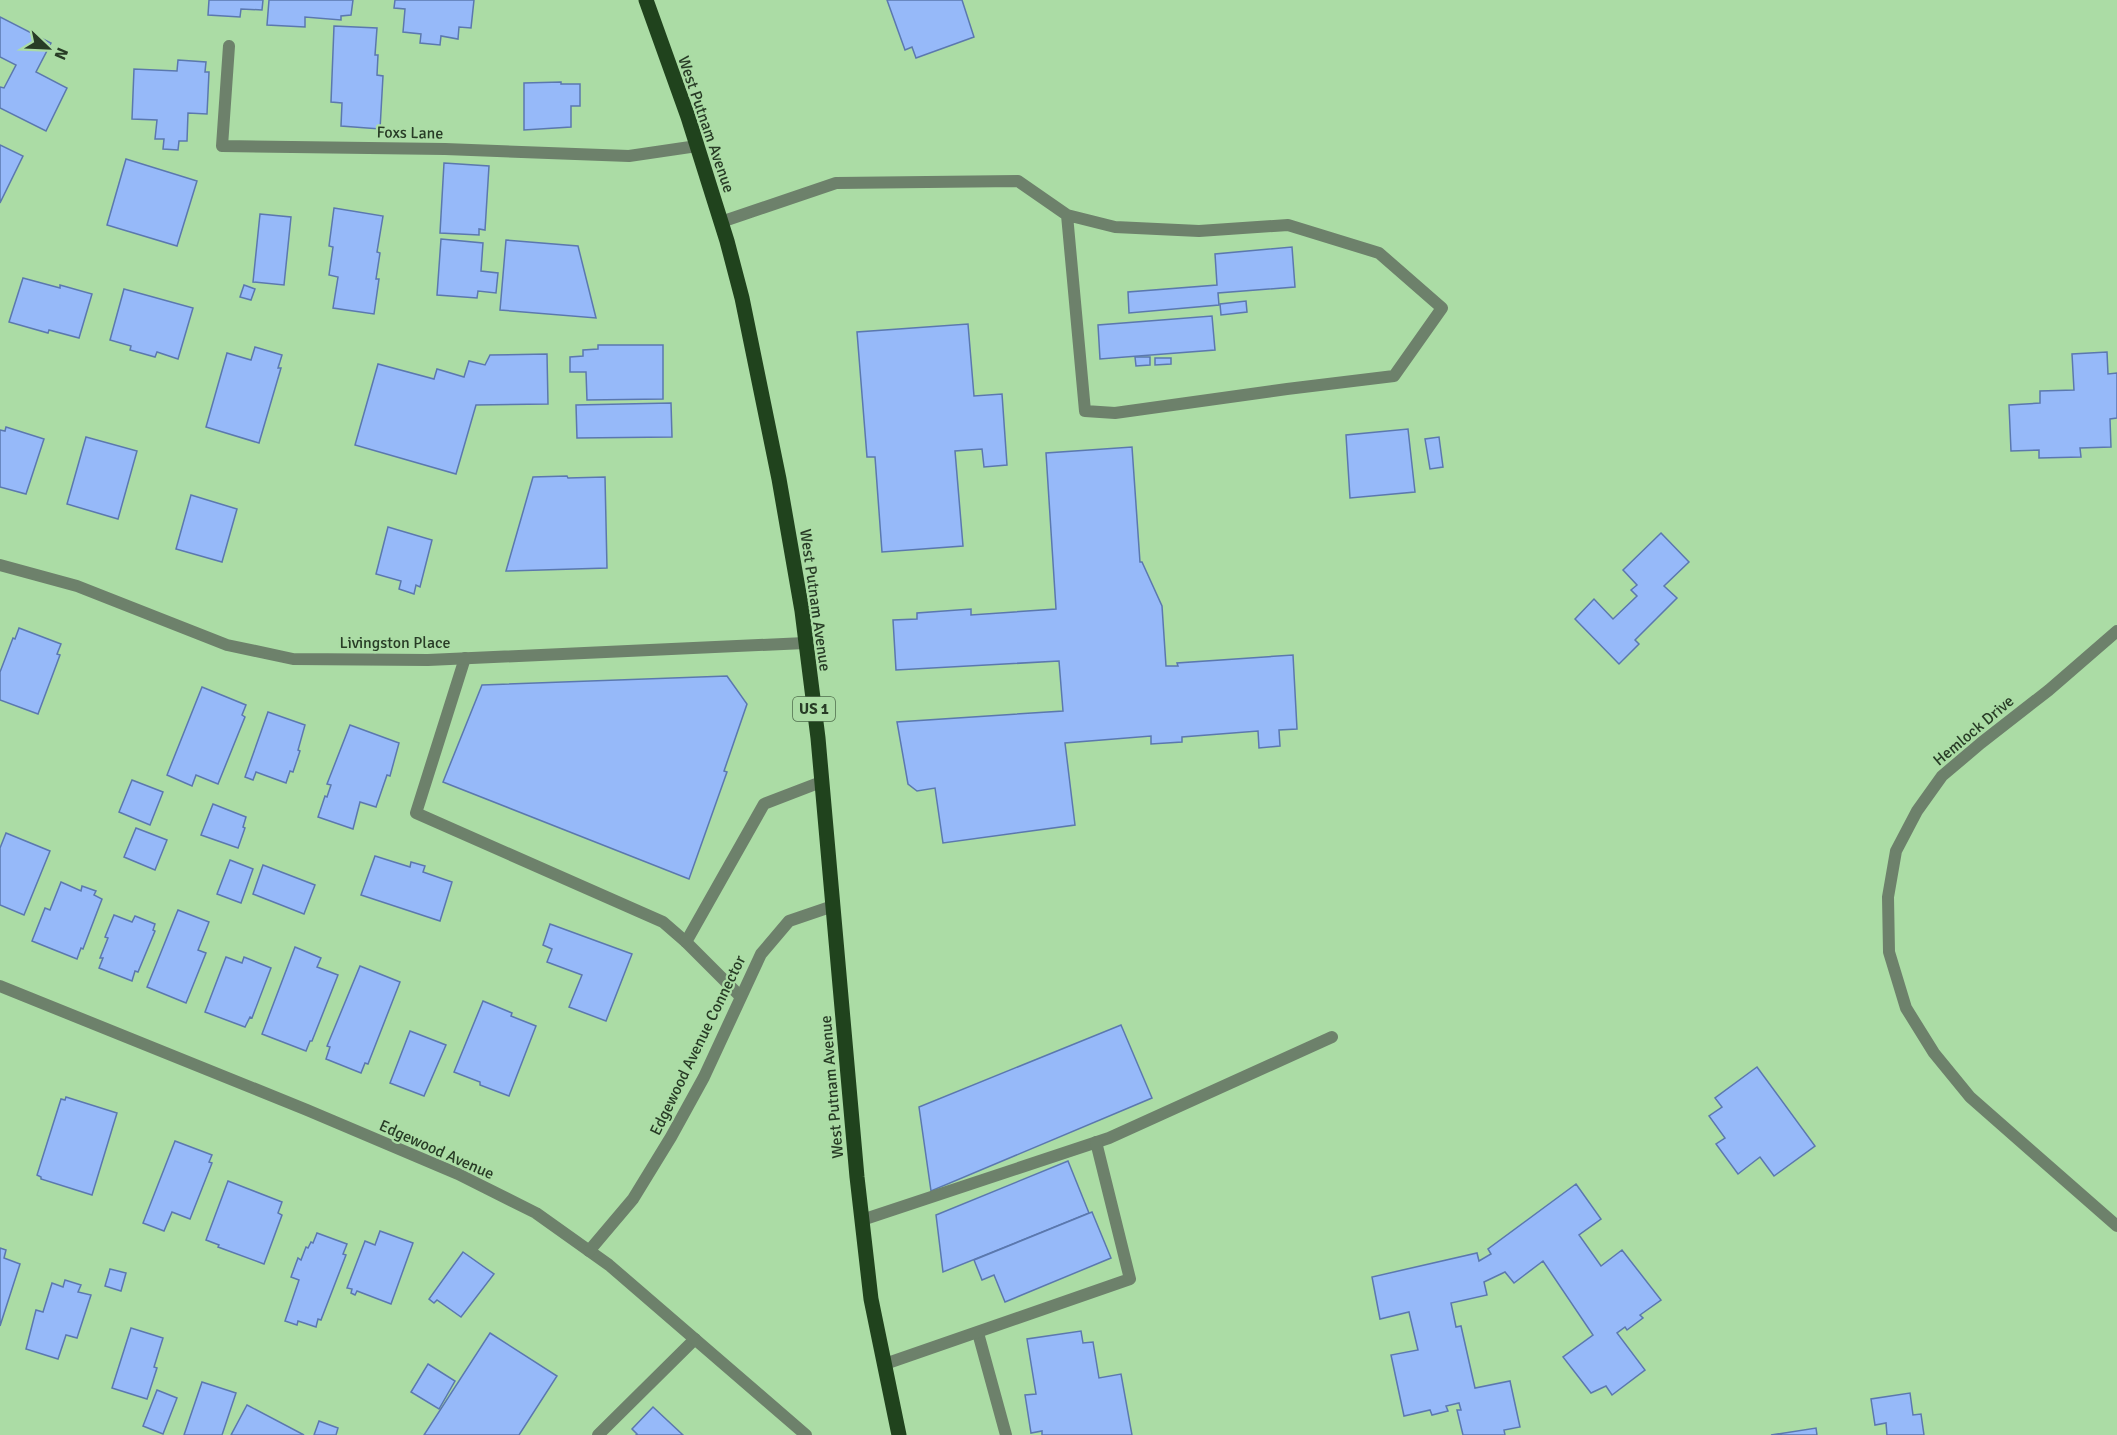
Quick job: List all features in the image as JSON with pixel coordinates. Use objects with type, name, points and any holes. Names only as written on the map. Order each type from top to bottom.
[{"type":"main road","name":"West Putnam Avenue","points":[[646,0],[721,222],[742,298],[780,479],[802,611],[818,738],[871,1299],[899,1435]]},
{"type":"street","name":"Foxs Lane","points":[[229,46],[222,146],[445,149],[630,156],[697,146]]},
{"type":"street","points":[[721,222],[836,183],[1018,181],[1067,215],[1115,227],[1199,231],[1288,225],[1378,254],[1442,308],[1395,376],[1115,413],[1085,411],[1067,215]]},
{"type":"street","name":"Livingston Place","points":[[0,565],[77,586],[227,645],[293,659],[428,660],[805,643]]},
{"type":"street","name":"Hemlock Drive","points":[[2117,631],[2049,690],[1942,776],[1917,812],[1896,851],[1888,897],[1890,951],[1906,1008],[1934,1053],[1970,1097],[2117,1226]]},
{"type":"street","points":[[465,658],[416,813],[663,922],[740,996]]},
{"type":"street","points":[[686,942],[765,804],[821,782]]},
{"type":"street","name":"Edgewood Avenue Connector","points":[[589,1251],[633,1199],[671,1137],[704,1077],[761,954],[789,921],[833,906]]},
{"type":"street","name":"Edgewood Avenue","points":[[0,986],[307,1110],[458,1174],[536,1213],[609,1265],[806,1435]]},
{"type":"street","points":[[862,1220],[1109,1138],[1332,1037]]},
{"type":"street","points":[[885,1364],[1130,1279],[1096,1142]]},
{"type":"street","points":[[978,1333],[1006,1435]]},
{"type":"street","points":[[598,1435],[695,1339]]},
{"type":"building","points":[[209,0],[263,0],[262,10],[241,9],[240,17],[208,15]]},
{"type":"building","points":[[269,0],[353,0],[351,15],[341,16],[341,20],[305,17],[305,27],[267,25]]},
{"type":"building","points":[[395,0],[474,0],[471,28],[459,27],[458,39],[441,36],[440,45],[420,43],[421,34],[403,32],[405,9],[394,8]]},
{"type":"building","points":[[887,0],[962,0],[974,37],[916,58],[912,47],[905,50]]},
{"type":"building","points":[[0,17],[51,43],[36,72],[67,88],[46,131],[0,108],[0,87],[4,88],[16,65],[0,57]]},
{"type":"building","points":[[334,26],[377,28],[375,55],[378,55],[377,75],[383,76],[380,129],[341,126],[342,103],[331,102]]},
{"type":"building","points":[[178,60],[206,62],[205,72],[209,72],[207,114],[188,113],[187,141],[179,141],[178,150],[163,149],[164,139],[155,139],[157,120],[132,119],[134,69],[177,71]]},
{"type":"building","points":[[561,82],[561,84],[580,84],[580,106],[571,106],[571,127],[524,130],[524,83]]},
{"type":"building","points":[[0,145],[23,156],[0,203]]},
{"type":"building","points":[[126,159],[197,181],[177,246],[107,225]]},
{"type":"building","points":[[444,163],[489,166],[485,230],[479,229],[479,235],[440,233]]},
{"type":"building","points":[[334,208],[383,216],[377,252],[380,253],[376,279],[379,279],[374,314],[333,308],[338,277],[329,275],[333,247],[329,246]]},
{"type":"building","points":[[260,214],[291,217],[284,285],[253,282]]},
{"type":"building","points":[[441,239],[483,243],[481,271],[498,273],[496,293],[478,291],[477,298],[437,295]]},
{"type":"building","points":[[506,240],[578,246],[596,318],[500,310]]},
{"type":"building","points":[[1292,247],[1295,287],[1218,293],[1219,305],[1129,313],[1128,292],[1217,285],[1215,254]]},
{"type":"building","points":[[23,278],[92,294],[79,338],[49,330],[48,333],[9,322]]},
{"type":"building","points":[[244,285],[255,289],[251,300],[240,297]]},
{"type":"building","points":[[124,289],[193,308],[178,359],[157,352],[155,357],[130,350],[131,346],[110,340]]},
{"type":"building","points":[[1246,301],[1247,312],[1221,315],[1220,304]]},
{"type":"building","points":[[1212,316],[1215,350],[1100,359],[1098,325]]},
{"type":"building","points":[[968,324],[974,396],[1002,394],[1007,465],[984,467],[982,449],[955,451],[963,546],[882,552],[875,457],[867,457],[857,332]]},
{"type":"building","points":[[598,345],[663,345],[663,399],[587,400],[586,372],[570,372],[570,357],[583,356],[583,350],[598,349]]},
{"type":"building","points":[[255,347],[282,355],[278,368],[281,368],[259,443],[206,427],[227,353],[251,360]]},
{"type":"building","points":[[2107,352],[2108,374],[2117,373],[2117,418],[2110,419],[2111,447],[2080,448],[2081,457],[2039,458],[2039,450],[2011,451],[2009,405],[2040,403],[2040,391],[2074,390],[2072,354]]},
{"type":"building","points":[[547,354],[548,404],[476,405],[456,474],[355,445],[378,364],[434,379],[437,369],[464,377],[469,361],[485,365],[490,355]]},
{"type":"building","points":[[1135,357],[1150,357],[1150,365],[1136,366]]},
{"type":"building","points":[[1155,358],[1171,358],[1171,364],[1155,365]]},
{"type":"building","points":[[671,403],[672,437],[577,438],[576,405]]},
{"type":"building","points":[[6,427],[44,439],[26,494],[0,487],[0,430],[5,431]]},
{"type":"building","points":[[1408,429],[1415,492],[1350,498],[1346,435]]},
{"type":"building","points":[[86,437],[137,451],[118,519],[67,504]]},
{"type":"building","points":[[1439,437],[1443,467],[1430,469],[1425,439]]},
{"type":"building","points":[[1132,447],[1140,562],[1162,606],[1166,666],[1178,666],[1177,663],[1293,655],[1297,729],[1279,730],[1280,746],[1259,748],[1258,731],[1182,737],[1182,742],[1151,744],[1151,736],[1065,743],[1075,825],[943,843],[935,788],[917,791],[908,784],[897,722],[1063,711],[1059,661],[896,670],[893,620],[917,619],[917,613],[971,609],[971,615],[1056,609],[1046,453]]},
{"type":"building","points":[[567,476],[568,478],[605,477],[607,568],[506,571],[533,477]]},
{"type":"building","points":[[191,495],[237,509],[222,562],[176,549]]},
{"type":"building","points":[[388,527],[432,540],[420,587],[416,585],[414,594],[399,589],[401,581],[376,574]]},
{"type":"building","points":[[1661,533],[1689,562],[1664,586],[1677,598],[1635,640],[1639,644],[1619,664],[1575,619],[1594,599],[1613,619],[1637,596],[1631,590],[1637,585],[1623,570]]},
{"type":"building","points":[[19,628],[61,644],[57,654],[60,655],[38,714],[0,700],[0,672]]},
{"type":"building","points":[[727,676],[747,704],[724,771],[727,772],[689,879],[443,782],[482,685]]},
{"type":"building","points":[[202,687],[246,705],[242,715],[245,717],[218,784],[196,775],[192,786],[167,775]]},
{"type":"building","points":[[268,712],[305,725],[298,750],[300,751],[293,772],[290,771],[286,783],[256,772],[253,780],[245,777]]},
{"type":"building","points":[[350,725],[399,743],[390,776],[387,775],[376,807],[360,802],[353,829],[318,817],[331,785],[327,784]]},
{"type":"building","points":[[132,780],[163,792],[150,825],[119,812]]},
{"type":"building","points":[[213,804],[246,817],[238,848],[201,835]]},
{"type":"building","points":[[136,828],[167,840],[155,870],[124,857]]},
{"type":"building","points":[[6,833],[50,851],[24,915],[0,905],[0,848]]},
{"type":"building","points":[[375,856],[410,867],[411,862],[425,866],[423,872],[452,882],[440,921],[361,895]]},
{"type":"building","points":[[230,860],[253,869],[241,903],[217,894]]},
{"type":"building","points":[[263,865],[315,885],[304,914],[253,894]]},
{"type":"building","points":[[61,882],[81,891],[82,886],[96,891],[94,895],[102,899],[77,959],[32,941],[45,908],[50,910]]},
{"type":"building","points":[[178,910],[209,922],[198,950],[206,953],[186,1003],[147,987]]},
{"type":"building","points":[[114,915],[132,922],[135,916],[155,924],[153,930],[155,931],[132,981],[99,968],[103,958],[100,958],[108,938],[105,937]]},
{"type":"building","points":[[550,924],[632,954],[606,1021],[569,1007],[582,975],[547,962],[552,949],[543,945]]},
{"type":"building","points":[[295,947],[321,958],[317,967],[338,975],[306,1051],[262,1034]]},
{"type":"building","points":[[226,957],[242,963],[244,957],[271,968],[252,1018],[250,1017],[245,1027],[205,1012]]},
{"type":"building","points":[[360,966],[400,982],[368,1064],[365,1063],[361,1073],[326,1059],[330,1047],[327,1046]]},
{"type":"building","points":[[483,1001],[536,1026],[509,1096],[454,1072]]},
{"type":"building","points":[[1121,1025],[1152,1098],[931,1191],[919,1107]]},
{"type":"building","points":[[410,1031],[446,1045],[424,1096],[390,1083]]},
{"type":"building","points":[[1757,1067],[1815,1146],[1774,1176],[1760,1157],[1738,1174],[1716,1144],[1725,1138],[1709,1116],[1722,1107],[1715,1098]]},
{"type":"building","points":[[66,1097],[117,1113],[92,1195],[41,1179],[37,1175],[61,1099],[65,1100]]},
{"type":"building","points":[[175,1141],[212,1155],[209,1162],[212,1163],[190,1219],[172,1212],[164,1231],[143,1223]]},
{"type":"building","points":[[1068,1161],[1089,1213],[943,1272],[936,1215]]},
{"type":"building","points":[[228,1181],[282,1202],[278,1213],[282,1215],[264,1264],[218,1247],[219,1245],[206,1240]]},
{"type":"building","points":[[1576,1184],[1601,1219],[1579,1235],[1601,1266],[1622,1250],[1661,1300],[1640,1315],[1643,1318],[1627,1330],[1625,1327],[1617,1333],[1645,1370],[1612,1395],[1606,1386],[1591,1393],[1563,1357],[1593,1335],[1543,1261],[1514,1283],[1505,1272],[1484,1282],[1487,1295],[1451,1303],[1456,1327],[1461,1326],[1475,1388],[1510,1381],[1520,1427],[1504,1430],[1505,1435],[1463,1435],[1457,1410],[1461,1410],[1459,1403],[1446,1406],[1448,1411],[1432,1415],[1430,1410],[1404,1416],[1391,1355],[1418,1350],[1409,1312],[1380,1319],[1372,1277],[1477,1253],[1479,1261],[1491,1254],[1488,1249]]},
{"type":"building","points":[[1092,1212],[1111,1258],[1005,1302],[994,1275],[982,1280],[974,1260]]},
{"type":"building","points":[[380,1231],[413,1243],[391,1304],[357,1291],[355,1295],[351,1293],[352,1289],[347,1288],[365,1241],[375,1245]]},
{"type":"building","points":[[317,1233],[347,1244],[343,1254],[346,1255],[321,1320],[318,1319],[316,1327],[298,1321],[297,1325],[285,1321],[299,1280],[291,1277],[298,1258],[301,1260],[306,1247],[308,1248],[311,1242],[313,1243]]},
{"type":"building","points":[[0,1248],[6,1250],[4,1258],[20,1264],[0,1326]]},
{"type":"building","points":[[463,1252],[494,1274],[461,1317],[437,1300],[434,1303],[429,1299]]},
{"type":"building","points":[[110,1269],[126,1273],[121,1291],[105,1286]]},
{"type":"building","points":[[65,1280],[81,1285],[78,1292],[91,1295],[77,1338],[66,1335],[58,1359],[26,1349],[36,1310],[43,1312],[52,1283],[63,1287]]},
{"type":"building","points":[[131,1328],[163,1338],[154,1367],[157,1368],[147,1399],[112,1388]]},
{"type":"building","points":[[1081,1331],[1083,1343],[1093,1342],[1099,1378],[1121,1374],[1132,1435],[1042,1435],[1042,1431],[1031,1433],[1025,1395],[1036,1394],[1027,1339]]},
{"type":"building","points":[[490,1333],[557,1376],[519,1435],[424,1435]]},
{"type":"building","points":[[428,1364],[455,1381],[439,1409],[411,1392]]},
{"type":"building","points":[[202,1382],[236,1393],[222,1435],[184,1435]]},
{"type":"building","points":[[157,1390],[177,1398],[163,1434],[143,1426]]},
{"type":"building","points":[[1910,1393],[1913,1415],[1921,1414],[1924,1435],[1887,1435],[1886,1423],[1875,1425],[1871,1399]]},
{"type":"building","points":[[247,1405],[304,1435],[231,1435]]},
{"type":"building","points":[[653,1407],[683,1435],[636,1435],[632,1429]]},
{"type":"building","points":[[319,1421],[338,1428],[336,1435],[314,1435]]},
{"type":"building","points":[[1816,1428],[1817,1435],[1771,1435]]}]
